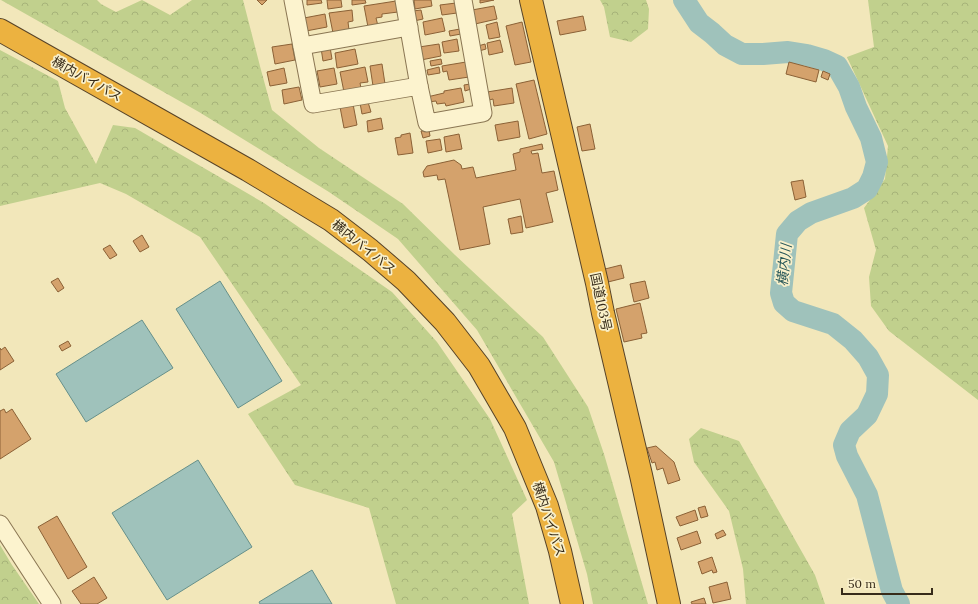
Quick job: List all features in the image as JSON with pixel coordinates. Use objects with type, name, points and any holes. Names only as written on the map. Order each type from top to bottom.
[{"type":"highway","name":"国道103号","points":[[531,0],[597,283],[669,604]]},
{"type":"highway","name":"横内バイパス","points":[[0,30],[241,166],[331,220],[370,250],[406,281],[445,322],[479,366],[515,428],[547,506],[560,551],[572,604]]},
{"type":"street","points":[[293,0],[313,104],[419,86]]},
{"type":"street","points":[[404,0],[427,123],[483,113],[463,0]]},
{"type":"street","points":[[302,46],[409,27]]},
{"type":"street","points":[[0,524],[52,604]]},
{"type":"green space","points":[[1,0],[97,0],[101,4],[116,12],[142,0],[170,15],[192,0],[243,0],[272,110],[319,148],[403,204],[543,337],[588,407],[604,454],[648,604],[593,604],[587,574],[554,462],[477,330],[398,239],[329,192],[199,112]]},
{"type":"green space","points":[[600,0],[646,0],[649,9],[648,29],[631,42],[610,37],[604,7]]},
{"type":"green space","points":[[868,0],[978,0],[978,400],[889,331],[871,306],[869,277],[876,250],[864,208],[885,179],[888,146],[847,57],[874,47]]},
{"type":"green space","points":[[0,50],[58,81],[65,108],[96,164],[113,125],[135,128],[264,203],[392,292],[437,342],[490,419],[527,500],[512,514],[529,604],[396,604],[369,508],[295,485],[248,414],[301,385],[200,237],[126,194],[100,183],[0,206]]},
{"type":"green space","points":[[701,428],[739,441],[815,575],[825,604],[746,604],[743,569],[729,511],[694,462],[689,439]]},
{"type":"green space","points":[[0,545],[12,565],[39,604],[0,604]]},
{"type":"water","points":[[220,281],[282,381],[238,408],[176,309]]},
{"type":"water","points":[[142,320],[173,368],[86,422],[56,374]]},
{"type":"water","points":[[198,460],[252,547],[167,600],[112,513]]},
{"type":"water","points":[[312,570],[332,604],[260,604],[259,602]]},
{"type":"building","points":[[257,0],[267,0],[262,5]]},
{"type":"building","points":[[307,0],[321,0],[322,3],[307,5]]},
{"type":"building","points":[[327,0],[341,0],[342,7],[328,9]]},
{"type":"building","points":[[352,0],[365,0],[366,3],[352,5]]},
{"type":"building","points":[[414,0],[431,0],[432,6],[415,9]]},
{"type":"building","points":[[480,0],[494,0],[480,3]]},
{"type":"building","points":[[396,1],[398,12],[382,14],[382,17],[376,18],[378,26],[368,27],[364,6]]},
{"type":"building","points":[[456,3],[457,13],[442,15],[440,5]]},
{"type":"building","points":[[494,6],[497,19],[475,24],[472,10]]},
{"type":"building","points":[[352,10],[353,21],[348,22],[349,30],[333,33],[329,13]]},
{"type":"building","points":[[421,10],[423,19],[414,21],[413,11]]},
{"type":"building","points":[[325,14],[327,27],[306,31],[304,18]]},
{"type":"building","points":[[583,16],[586,30],[560,35],[557,21]]},
{"type":"building","points":[[442,18],[445,31],[425,35],[423,22]]},
{"type":"building","points":[[497,22],[500,37],[489,39],[486,25]]},
{"type":"building","points":[[522,22],[531,62],[515,65],[506,26]]},
{"type":"building","points":[[460,29],[461,34],[450,36],[449,31]]},
{"type":"building","points":[[457,39],[459,51],[444,53],[442,42]]},
{"type":"building","points":[[500,40],[503,52],[489,55],[487,43]]},
{"type":"building","points":[[292,44],[295,60],[275,64],[272,47]]},
{"type":"building","points":[[439,44],[441,56],[421,60],[419,47]]},
{"type":"building","points":[[485,44],[486,49],[479,51],[478,46]]},
{"type":"building","points":[[330,47],[332,59],[323,61],[321,48]]},
{"type":"building","points":[[355,49],[358,64],[337,68],[335,53]]},
{"type":"building","points":[[441,59],[442,64],[431,66],[430,61]]},
{"type":"building","points":[[466,62],[469,77],[449,80],[447,71],[443,72],[442,66]]},
{"type":"building","points":[[789,62],[819,70],[816,82],[786,74]]},
{"type":"building","points":[[382,64],[385,84],[373,86],[370,66]]},
{"type":"building","points":[[365,67],[368,82],[360,83],[361,88],[344,92],[340,72]]},
{"type":"building","points":[[439,67],[440,73],[428,75],[427,70]]},
{"type":"building","points":[[284,68],[287,83],[270,86],[267,72]]},
{"type":"building","points":[[334,68],[337,84],[320,87],[317,71]]},
{"type":"building","points":[[823,71],[830,74],[828,80],[821,77]]},
{"type":"building","points":[[534,80],[547,134],[529,139],[516,84]]},
{"type":"building","points":[[470,84],[471,89],[465,91],[464,85]]},
{"type":"building","points":[[299,87],[302,100],[284,104],[282,90]]},
{"type":"building","points":[[461,88],[464,102],[446,106],[445,103],[437,104],[436,101],[428,102],[427,97],[444,93],[444,91]]},
{"type":"building","points":[[512,88],[514,103],[494,106],[493,99],[489,100],[487,92]]},
{"type":"building","points":[[368,102],[371,112],[362,114],[360,103]]},
{"type":"building","points":[[353,104],[357,125],[344,128],[340,107]]},
{"type":"building","points":[[381,118],[383,129],[368,132],[367,121]]},
{"type":"building","points":[[518,121],[520,137],[498,141],[495,125]]},
{"type":"building","points":[[590,124],[595,149],[582,151],[577,127]]},
{"type":"building","points":[[429,130],[430,136],[423,138],[421,131]]},
{"type":"building","points":[[410,133],[413,153],[398,155],[395,138]]},
{"type":"building","points":[[459,134],[462,149],[446,152],[444,137]]},
{"type":"building","points":[[440,139],[442,150],[428,153],[426,141]]},
{"type":"building","points":[[542,144],[543,149],[531,151],[532,154],[538,153],[542,173],[554,171],[558,190],[546,193],[553,222],[526,228],[520,199],[483,207],[490,244],[460,250],[445,179],[438,180],[437,175],[424,177],[423,172],[427,166],[454,160],[461,165],[462,169],[473,167],[476,178],[516,170],[513,154],[520,152],[520,149]]},
{"type":"building","points":[[803,180],[806,197],[795,200],[791,182]]},
{"type":"building","points":[[521,216],[523,232],[511,234],[508,219]]},
{"type":"building","points":[[142,235],[149,247],[140,252],[133,241]]},
{"type":"building","points":[[110,245],[117,255],[110,259],[103,249]]},
{"type":"building","points":[[621,265],[624,278],[608,282],[605,269]]},
{"type":"building","points":[[58,278],[64,288],[58,292],[51,282]]},
{"type":"building","points":[[645,281],[649,298],[634,302],[630,284]]},
{"type":"building","points":[[640,303],[647,333],[641,334],[642,338],[624,342],[616,309]]},
{"type":"building","points":[[68,341],[71,346],[62,351],[59,346]]},
{"type":"building","points":[[5,347],[14,361],[0,370],[0,348],[1,350]]},
{"type":"building","points":[[4,409],[6,413],[12,409],[31,439],[0,459],[0,411]]},
{"type":"building","points":[[656,446],[674,462],[680,480],[668,484],[663,468],[657,470],[655,462],[652,463],[647,448]]},
{"type":"building","points":[[705,506],[708,516],[701,518],[698,508]]},
{"type":"building","points":[[695,510],[698,520],[680,526],[676,517]]},
{"type":"building","points":[[57,516],[87,567],[68,579],[38,527]]},
{"type":"building","points":[[723,530],[726,535],[717,539],[715,534]]},
{"type":"building","points":[[697,531],[701,543],[681,550],[677,538]]},
{"type":"building","points":[[712,557],[717,572],[713,573],[712,570],[702,574],[698,562]]},
{"type":"building","points":[[94,577],[107,598],[97,604],[81,604],[72,591]]},
{"type":"building","points":[[727,582],[731,599],[713,603],[709,587]]},
{"type":"building","points":[[704,598],[706,604],[692,604],[691,602]]},
{"type":"waterway","name":"横内川","points":[[684,0],[699,23],[725,45],[742,54],[788,52],[807,55],[837,66],[849,87],[856,107],[871,138],[877,162],[873,177],[867,189],[853,198],[811,213],[798,221],[787,234],[781,293],[784,303],[793,311],[833,324],[853,340],[868,357],[878,375],[877,394],[867,415],[850,431],[844,445],[847,456],[867,495],[892,591],[899,604]]}]
